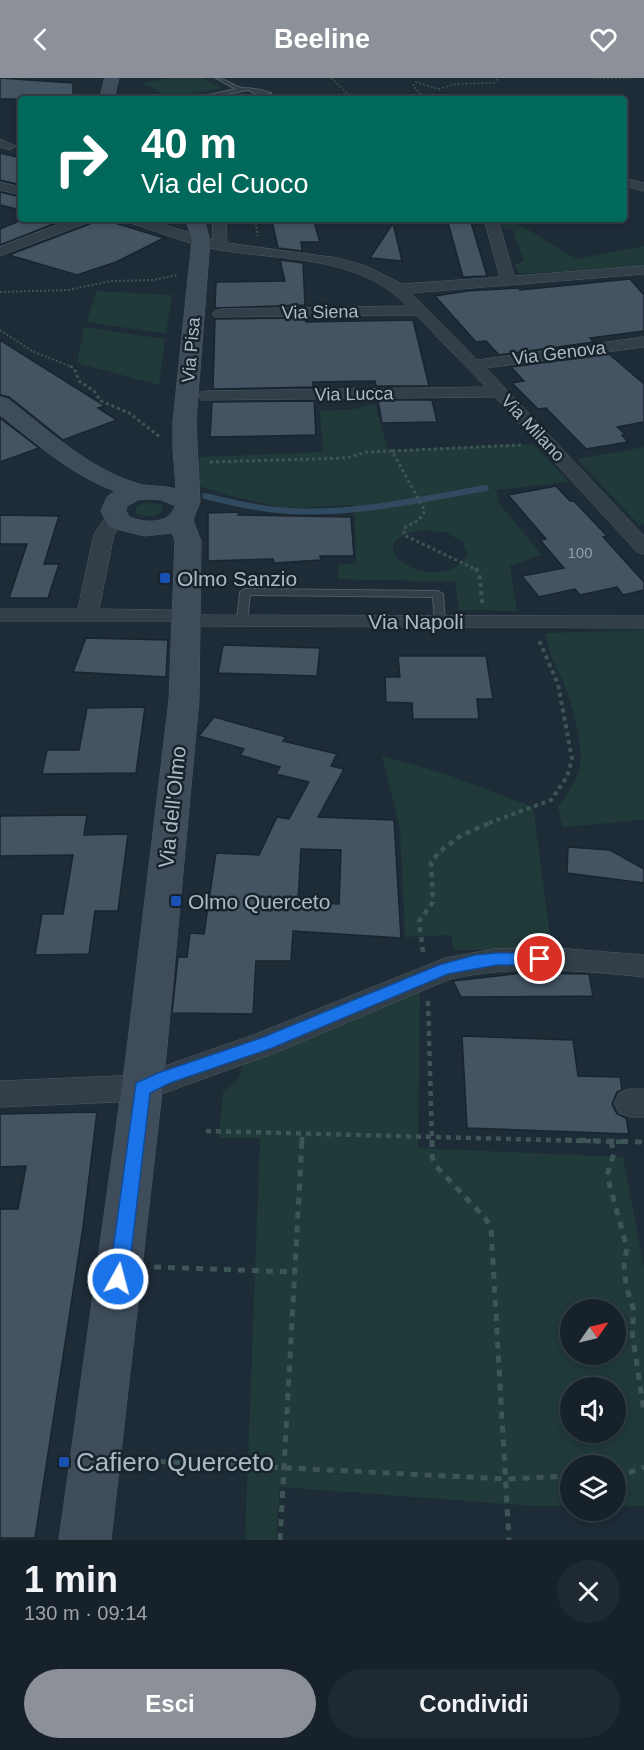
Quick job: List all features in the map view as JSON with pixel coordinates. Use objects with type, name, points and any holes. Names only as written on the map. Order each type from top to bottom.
[{"type":"main road","points":[[108,96],[112,78]]},
{"type":"main road","points":[[197,222],[211,243]]},
{"type":"main road","name":"Via Pisa","points":[[184,510],[188,489],[178,445],[211,243]]},
{"type":"main road","points":[[0,404],[94,474],[118,486],[174,494],[184,510],[165,527],[129,520]]},
{"type":"main road","points":[[0,418],[68,471],[102,491],[129,520],[171,546],[186,562]]},
{"type":"main road","points":[[129,520],[126,496],[150,491],[175,477],[178,445]]},
{"type":"main road","name":"Via dell'Olmo","points":[[86,1540],[142,1088],[184,700],[178,618],[188,542],[184,510]]},
{"type":"street","points":[[627,183],[644,187]]},
{"type":"street","points":[[0,187],[18,190]]},
{"type":"street","points":[[0,252],[76,222]]},
{"type":"street","name":"Via Milano","points":[[142,222],[211,243],[358,268],[384,278],[399,289],[473,364],[642,542]]},
{"type":"street","points":[[211,243],[218,222]]},
{"type":"street","points":[[492,222],[508,280]]},
{"type":"street","points":[[399,289],[644,270]]},
{"type":"street","name":"Via Siena","points":[[220,314],[420,310]]},
{"type":"street","name":"Via Genova","points":[[473,364],[644,342]]},
{"type":"street","points":[[627,344],[644,359]]},
{"type":"street","name":"Via Lucca","points":[[207,396],[500,392]]},
{"type":"street","points":[[87,615],[102,549],[115,538],[129,520]]},
{"type":"street","name":"Via Napoli","points":[[0,615],[440,622],[488,613],[534,628],[644,622]]},
{"type":"street","points":[[0,1094],[142,1088],[164,1078],[266,1043],[428,976],[465,964],[497,959],[562,959],[644,966]]},
{"type":"lane","points":[[218,78],[242,90]]},
{"type":"lane","points":[[210,96],[249,88],[258,93],[268,93]]},
{"type":"path","points":[[331,78],[352,96]]},
{"type":"path","points":[[408,96],[421,94],[413,86],[416,82],[439,89],[455,84],[494,82],[499,78]]},
{"type":"path","points":[[595,78],[606,80],[630,78]]},
{"type":"path","points":[[0,292],[68,290],[111,281],[153,280],[180,274]]},
{"type":"path","points":[[0,330],[19,340],[32,351],[74,368],[79,381],[94,391],[101,401],[129,413],[178,445],[204,438],[205,462],[346,458],[367,452],[548,444]]},
{"type":"path","points":[[392,451],[424,514],[419,520],[404,528],[404,535],[477,569],[488,613]]},
{"type":"path","points":[[509,1540],[490,1227],[485,1218],[435,1165],[432,1157],[428,976],[419,921],[433,902],[430,870],[434,857],[462,836],[513,813],[551,800],[567,777],[572,759],[558,684],[534,628]]},
{"type":"path","points":[[206,1131],[644,1142]]},
{"type":"path","points":[[280,1540],[302,1133]]},
{"type":"path","points":[[611,1141],[614,1153],[607,1175],[627,1248],[624,1264],[626,1286],[634,1311],[632,1331],[644,1412]]},
{"type":"path","points":[[150,1267],[295,1272]]},
{"type":"path","points":[[127,1460],[506,1479],[560,1476]]},
{"type":"path","points":[[626,1474],[644,1467]]},
{"type":"green space","points":[[170,78],[202,78],[222,88],[181,96],[167,96],[158,91],[161,89],[156,90],[143,83]]},
{"type":"green space","points":[[504,222],[516,222],[576,259],[644,246],[644,266],[519,274],[515,264],[524,261],[513,230],[501,227]]},
{"type":"green space","points":[[96,291],[172,295],[166,334],[87,322]]},
{"type":"green space","points":[[84,327],[165,339],[159,385],[77,363]]},
{"type":"green space","points":[[375,404],[388,450],[533,444],[569,482],[497,490],[498,502],[542,555],[510,566],[517,611],[459,610],[455,582],[338,579],[338,565],[356,563],[354,505],[284,508],[230,496],[196,485],[199,457],[323,452],[320,411],[355,409]],"holes":[[[425,530],[447,533],[463,542],[467,555],[454,568],[438,572],[420,570],[406,564],[396,555],[394,545],[402,536]]]},
{"type":"green space","points":[[644,447],[644,524],[640,526],[577,459]]},
{"type":"green space","points":[[149,502],[162,505],[162,512],[151,517],[135,514],[136,506]]},
{"type":"green space","points":[[644,630],[644,820],[563,827],[558,807],[578,776],[581,761],[579,736],[561,676],[549,650],[546,633]]},
{"type":"green space","points":[[382,756],[446,774],[533,807],[552,950],[453,950],[451,935],[405,937],[400,829]]},
{"type":"green space","points":[[420,989],[418,1148],[623,1157],[644,1267],[644,1506],[626,1506],[626,1455],[560,1455],[560,1506],[280,1487],[276,1540],[245,1540],[260,1138],[219,1138],[223,1093],[239,1078],[243,1064]]},
{"type":"building","points":[[0,78],[73,83],[73,96],[18,96],[18,99],[0,99]]},
{"type":"building","points":[[0,153],[18,157],[18,184],[0,180]]},
{"type":"building","points":[[0,192],[18,196],[18,209],[0,205]]},
{"type":"building","points":[[18,222],[58,222],[0,245],[0,229]]},
{"type":"building","points":[[91,222],[112,222],[164,238],[116,262],[77,275],[9,255]]},
{"type":"building","points":[[272,222],[314,222],[320,242],[301,242],[302,251],[278,248]]},
{"type":"building","points":[[448,222],[471,222],[487,276],[463,277]]},
{"type":"building","points":[[393,223],[402,261],[370,258]]},
{"type":"building","points":[[280,260],[303,263],[305,305],[215,308],[216,282],[285,281]]},
{"type":"building","points":[[630,279],[644,295],[644,331],[590,338],[594,342],[499,355],[486,341],[476,342],[435,296],[467,291],[518,288],[520,290]]},
{"type":"building","points":[[306,318],[306,322],[413,320],[429,386],[376,386],[375,381],[313,382],[313,387],[213,389],[215,319]]},
{"type":"building","points":[[0,340],[105,406],[98,408],[117,420],[63,440],[9,397],[0,395]]},
{"type":"building","points":[[609,354],[644,384],[644,422],[617,427],[625,434],[622,435],[628,442],[586,449],[546,408],[538,409],[512,383],[524,381],[511,367]]},
{"type":"building","points":[[378,400],[432,400],[437,422],[382,423]]},
{"type":"building","points":[[314,401],[316,435],[210,437],[212,402]]},
{"type":"building","points":[[0,418],[39,448],[0,462]]},
{"type":"building","points":[[556,486],[570,501],[574,501],[607,536],[603,537],[644,582],[644,590],[623,595],[617,587],[580,595],[575,589],[539,597],[522,576],[564,568],[540,540],[546,539],[508,495]]},
{"type":"building","points":[[239,512],[238,515],[351,517],[354,556],[320,556],[321,560],[274,563],[273,559],[208,561],[208,513]]},
{"type":"building","points":[[0,515],[59,516],[44,564],[59,564],[48,598],[9,598],[27,544],[0,544]]},
{"type":"building","points":[[86,638],[168,640],[166,677],[73,672]]},
{"type":"building","points":[[223,645],[320,648],[317,676],[218,673]]},
{"type":"building","points":[[398,656],[486,656],[493,699],[477,699],[479,719],[413,719],[412,703],[386,702],[385,677],[400,677]]},
{"type":"building","points":[[145,707],[136,773],[42,774],[47,750],[79,750],[87,708]]},
{"type":"building","points":[[214,717],[286,737],[283,741],[337,754],[331,766],[344,769],[318,817],[394,820],[401,938],[293,931],[291,961],[256,961],[253,1014],[172,1013],[178,957],[187,957],[190,933],[204,934],[216,853],[259,855],[277,817],[289,819],[309,782],[276,774],[280,767],[240,755],[244,749],[199,736]],"holes":[[[301,849],[341,850],[339,904],[298,902]]]},
{"type":"building","points":[[87,815],[84,835],[128,834],[118,911],[95,911],[89,954],[35,955],[42,914],[63,914],[73,855],[0,856],[0,816]]},
{"type":"building","points":[[568,847],[610,850],[644,869],[644,883],[567,873]]},
{"type":"building","points":[[522,973],[589,974],[593,996],[461,997],[453,981]]},
{"type":"building","points":[[462,1036],[573,1040],[578,1076],[620,1077],[622,1090],[617,1092],[612,1104],[617,1114],[626,1118],[629,1134],[467,1128]]},
{"type":"building","points":[[97,1112],[83,1227],[35,1538],[0,1538],[0,1209],[18,1209],[26,1166],[0,1167],[0,1114]]},
{"type":"waterway","points":[[205,496],[241,505],[303,512],[382,506],[486,488]]},
{"type":"place","name":"Olmo Sanzio","points":[[165,578]]},
{"type":"place","name":"Olmo Querceto","points":[[176,901]]},
{"type":"place","name":"Cafiero Querceto","points":[[64,1462]]},
{"type":"route","points":[[118,1279],[142,1088],[164,1078],[266,1043],[445,969],[475,961],[540,959]]}]
